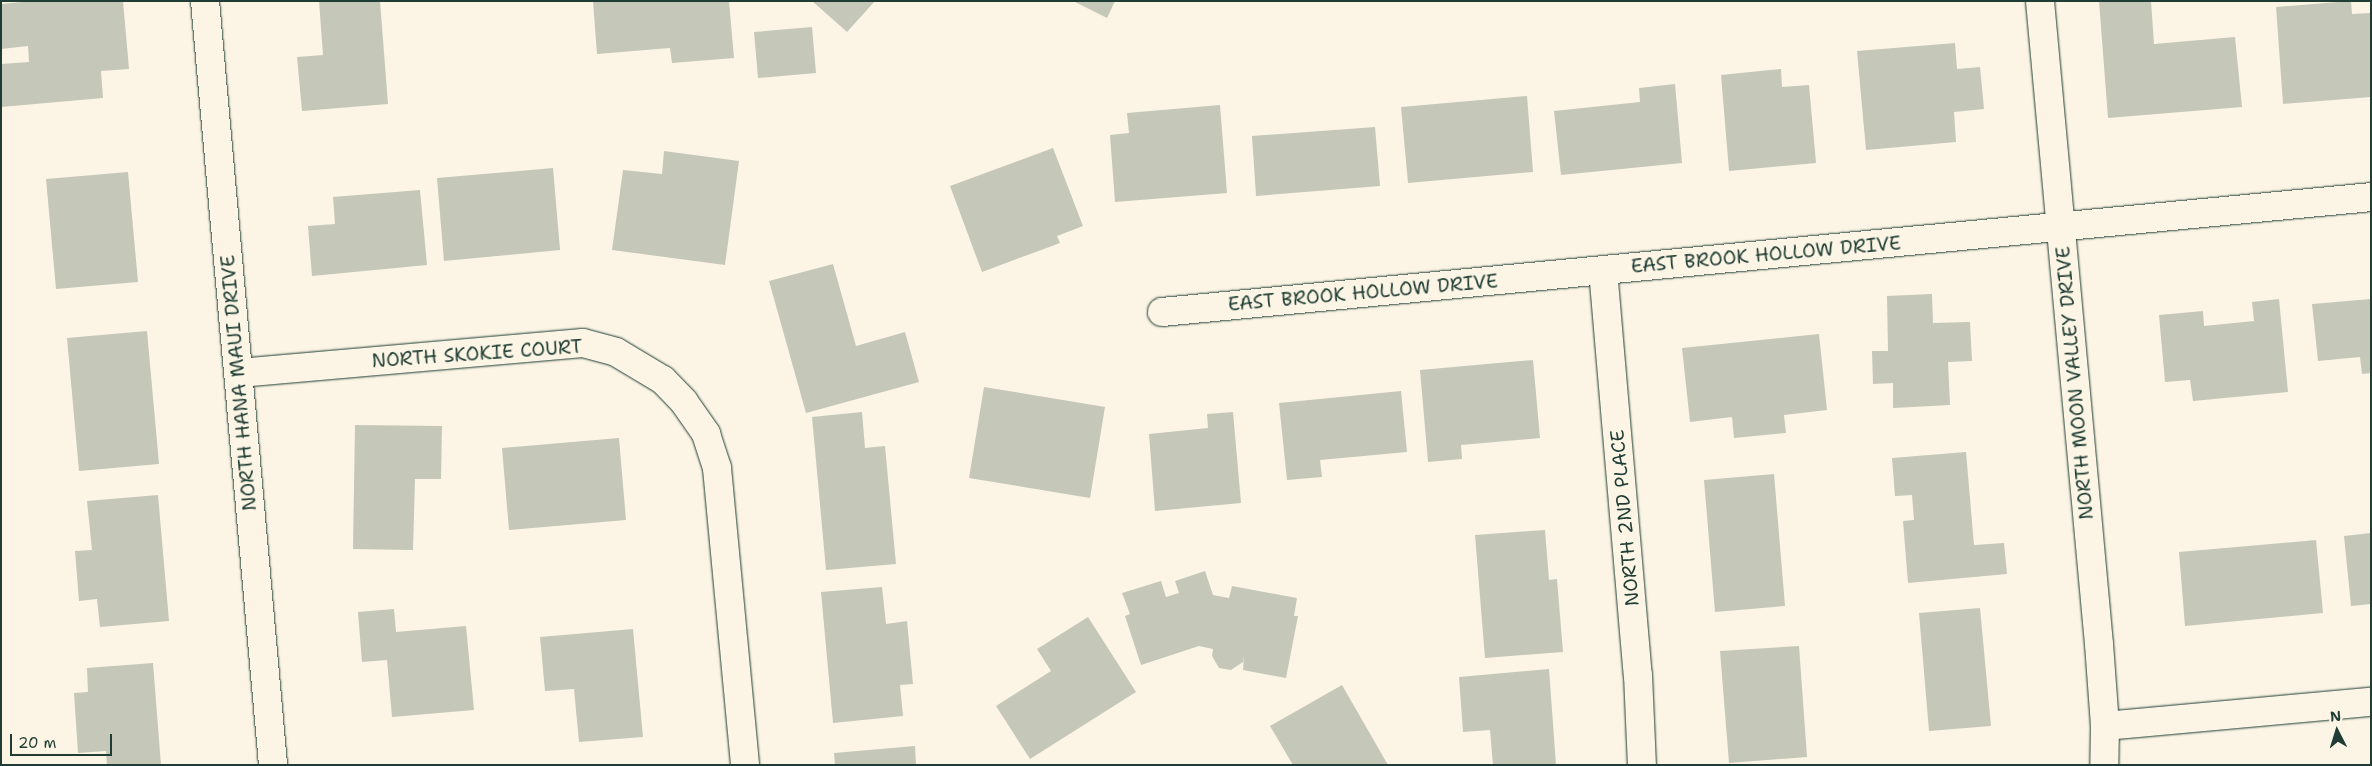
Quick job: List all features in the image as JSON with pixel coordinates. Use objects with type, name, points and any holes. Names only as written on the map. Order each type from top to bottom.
[{"type":"street","name":"NORTH HANA MAUI DRIVE","points":[[205,1],[273,765]]},
{"type":"street","name":"NORTH MOON VALLEY DRIVE","points":[[2040,1],[2105,726],[2104,765]]},
{"type":"street","name":"EAST BROOK HOLLOW DRIVE","points":[[1162,312],[2061,228],[2371,197]]},
{"type":"street","name":"NORTH 2ND PLACE","points":[[1603,270],[1638,675],[1642,765]]},
{"type":"street","name":"NORTH SKOKIE COURT","points":[[239,373],[583,343],[616,352],[663,380],[684,402],[706,434],[717,468],[745,765]]},
{"type":"street","points":[[2105,726],[2371,702]]},
{"type":"building","points":[[32,1],[123,1],[129,69],[101,71],[103,98],[1,107],[1,64],[29,62],[28,46],[1,49],[1,4]]},
{"type":"building","points":[[319,1],[380,1],[388,104],[302,111],[297,57],[323,55]]},
{"type":"building","points":[[593,1],[729,1],[734,58],[672,63],[670,48],[597,54]]},
{"type":"building","points":[[812,1],[875,1],[847,32]]},
{"type":"building","points":[[1073,1],[1115,1],[1107,18]]},
{"type":"building","points":[[2099,1],[2151,1],[2154,44],[2235,37],[2242,107],[2108,118]]},
{"type":"building","points":[[2351,1],[2352,14],[2371,13],[2371,97],[2283,104],[2276,7]]},
{"type":"building","points":[[812,27],[816,73],[758,78],[754,32]]},
{"type":"building","points":[[1955,43],[1957,69],[1980,67],[1984,109],[1954,112],[1956,142],[1866,150],[1857,51]]},
{"type":"building","points":[[1781,69],[1782,87],[1809,85],[1816,163],[1729,171],[1721,75]]},
{"type":"building","points":[[1675,84],[1682,163],[1561,175],[1554,111],[1640,102],[1639,88]]},
{"type":"building","points":[[1527,96],[1533,172],[1408,183],[1401,107]]},
{"type":"building","points":[[1220,105],[1227,193],[1115,202],[1110,135],[1129,133],[1127,113]]},
{"type":"building","points":[[1375,127],[1380,186],[1256,196],[1252,136]]},
{"type":"building","points":[[1053,148],[1083,226],[1057,236],[1060,243],[982,272],[950,186]]},
{"type":"building","points":[[664,151],[739,161],[725,265],[612,250],[623,170],[662,174]]},
{"type":"building","points":[[553,168],[560,250],[444,261],[437,178]]},
{"type":"building","points":[[128,172],[138,282],[56,289],[46,179]]},
{"type":"building","points":[[420,190],[427,265],[312,276],[308,226],[335,224],[333,197]]},
{"type":"building","points":[[833,264],[856,346],[905,332],[919,382],[806,413],[769,281]]},
{"type":"building","points":[[1932,294],[1933,323],[1970,322],[1972,361],[1948,362],[1950,405],[1893,408],[1893,383],[1873,384],[1872,351],[1888,351],[1887,296]]},
{"type":"building","points":[[2279,299],[2288,392],[2193,401],[2190,380],[2165,382],[2159,315],[2203,311],[2204,326],[2254,321],[2252,302]]},
{"type":"building","points":[[2371,299],[2371,373],[2362,374],[2360,357],[2318,361],[2312,304]]},
{"type":"building","points":[[147,331],[159,464],[79,471],[67,338]]},
{"type":"building","points":[[1819,334],[1827,410],[1784,415],[1786,433],[1734,438],[1732,417],[1690,422],[1682,348]]},
{"type":"building","points":[[1533,360],[1540,438],[1461,445],[1462,459],[1428,462],[1420,370]]},
{"type":"building","points":[[984,387],[1105,407],[1090,498],[969,478]]},
{"type":"building","points":[[1401,391],[1407,452],[1320,460],[1322,477],[1287,480],[1279,403]]},
{"type":"building","points":[[862,412],[865,448],[885,446],[896,564],[826,570],[812,417]]},
{"type":"building","points":[[1233,412],[1241,503],[1155,511],[1149,434],[1208,428],[1207,414]]},
{"type":"building","points":[[355,425],[442,426],[441,479],[415,479],[413,550],[353,549]]},
{"type":"building","points":[[619,438],[626,520],[509,530],[502,448]]},
{"type":"building","points":[[1966,452],[1974,545],[2004,543],[2007,574],[1908,583],[1903,521],[1914,520],[1912,495],[1895,496],[1892,458]]},
{"type":"building","points":[[1774,474],[1785,606],[1715,612],[1704,480]]},
{"type":"building","points":[[158,495],[169,621],[100,627],[97,599],[79,601],[75,551],[92,550],[87,501]]},
{"type":"building","points":[[1545,530],[1549,580],[1557,579],[1563,652],[1485,658],[1475,535]]},
{"type":"building","points":[[2371,533],[2371,604],[2351,606],[2344,536]]},
{"type":"building","points":[[2316,540],[2323,613],[2185,626],[2179,552]]},
{"type":"building","points":[[1205,571],[1213,595],[1229,598],[1232,586],[1297,598],[1294,616],[1298,616],[1286,678],[1243,670],[1244,655],[1243,662],[1231,670],[1219,668],[1212,656],[1213,649],[1199,646],[1141,665],[1125,616],[1130,614],[1122,593],[1161,581],[1166,597],[1179,593],[1175,581]]},
{"type":"building","points":[[882,587],[886,624],[907,621],[913,684],[900,685],[903,716],[833,723],[821,592]]},
{"type":"building","points":[[1980,608],[1991,726],[1929,731],[1919,613]]},
{"type":"building","points":[[394,609],[396,632],[466,626],[474,710],[392,717],[387,660],[362,662],[358,612]]},
{"type":"building","points":[[1088,617],[1136,692],[1030,759],[996,706],[1051,671],[1037,649]]},
{"type":"building","points":[[633,629],[643,737],[579,742],[574,689],[545,691],[540,637]]},
{"type":"building","points":[[1799,646],[1807,757],[1729,763],[1720,651]]},
{"type":"building","points":[[153,663],[161,765],[107,765],[106,751],[78,753],[74,693],[88,692],[87,668]]},
{"type":"building","points":[[1549,669],[1556,765],[1493,765],[1490,730],[1463,732],[1459,677]]},
{"type":"building","points":[[1342,685],[1388,765],[1293,765],[1270,726]]},
{"type":"building","points":[[915,746],[916,765],[835,765],[834,753]]}]
